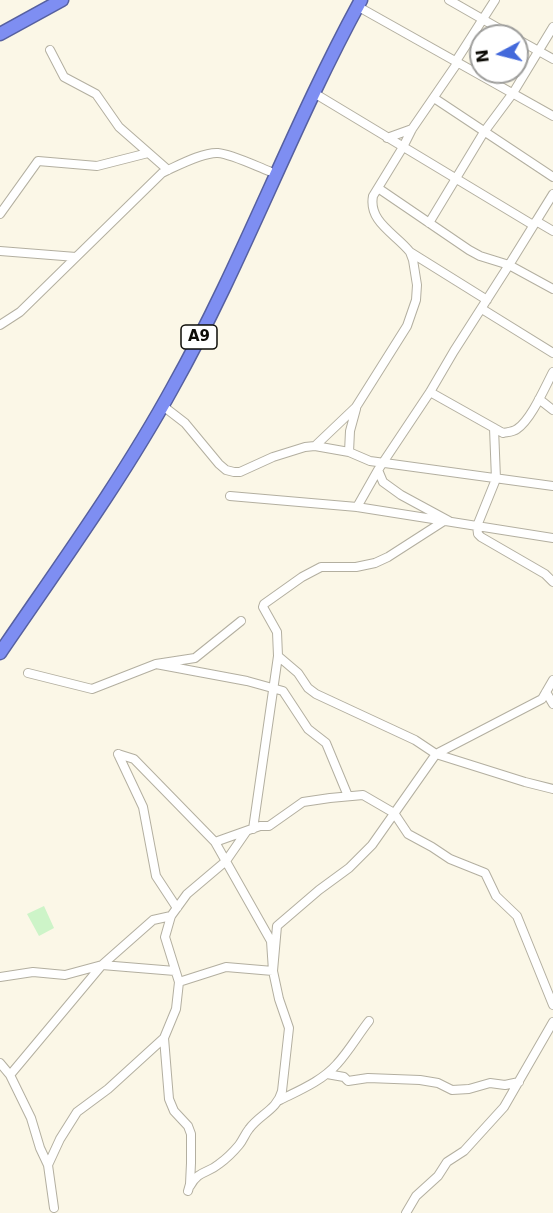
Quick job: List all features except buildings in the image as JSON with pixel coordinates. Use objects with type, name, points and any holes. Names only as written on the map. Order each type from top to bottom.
[{"type":"highway","points":[[0,34],[62,0]]},
{"type":"highway","name":"A9","points":[[0,652],[130,462],[163,406],[215,307],[357,2]]},
{"type":"highway","name":"A9","points":[[0,640],[124,458],[168,383],[209,303],[269,171],[357,2]]},
{"type":"street","points":[[449,0],[491,24]]},
{"type":"street","points":[[487,300],[410,252],[382,226],[374,213],[372,203],[373,196],[404,147],[412,129],[495,0]]},
{"type":"street","points":[[357,2],[553,116]]},
{"type":"street","points":[[429,223],[484,132],[513,93],[553,27]]},
{"type":"street","points":[[529,46],[553,59]]},
{"type":"street","points":[[50,50],[64,77],[96,94],[119,127],[168,170]]},
{"type":"street","points":[[314,93],[456,178],[553,231]]},
{"type":"street","points":[[434,98],[553,177]]},
{"type":"street","points":[[387,138],[412,129]]},
{"type":"street","points":[[0,214],[38,161],[96,166],[148,153]]},
{"type":"street","points":[[0,325],[20,312],[162,173],[207,154],[217,153],[227,154],[269,171]]},
{"type":"street","points":[[378,188],[480,256],[509,265],[553,289]]},
{"type":"street","points":[[357,507],[378,470],[430,392],[553,194]]},
{"type":"street","points":[[0,251],[76,257]]},
{"type":"street","points":[[315,446],[356,407],[407,326],[414,309],[417,285],[410,252]]},
{"type":"street","points":[[482,309],[553,353]]},
{"type":"street","points":[[430,392],[503,433],[513,432],[527,421],[553,372]]},
{"type":"street","points":[[539,399],[553,410]]},
{"type":"street","points":[[163,406],[185,423],[219,464],[226,470],[234,472],[240,472],[305,447],[315,446],[349,452],[370,461],[553,486]]},
{"type":"street","points":[[349,452],[356,407]]},
{"type":"street","points":[[494,428],[496,479],[477,526],[478,534],[545,574],[553,582]]},
{"type":"street","points":[[378,470],[383,482],[447,521]]},
{"type":"street","points":[[230,496],[357,507],[553,538]]},
{"type":"street","points":[[48,1165],[60,1139],[77,1112],[108,1089],[164,1038],[176,1009],[178,982],[165,937],[171,916],[187,894],[226,861],[250,830],[278,656],[277,632],[263,607],[264,604],[302,577],[321,567],[356,567],[375,563],[447,521]]},
{"type":"street","points":[[28,673],[92,689],[156,664],[195,658],[241,621]]},
{"type":"street","points":[[278,656],[298,673],[308,688],[316,694],[415,740],[436,754],[553,789]]},
{"type":"street","points":[[156,664],[283,690],[308,729],[326,743],[348,796]]},
{"type":"street","points":[[273,971],[278,926],[319,890],[349,868],[372,845],[436,754],[542,699],[553,680]]},
{"type":"street","points":[[546,692],[553,704]]},
{"type":"street","points":[[177,908],[156,876],[143,807],[118,754],[134,759],[215,842],[271,941],[273,971],[289,1028],[280,1100]]},
{"type":"street","points":[[215,842],[269,826],[303,802],[363,795],[394,813],[408,834],[450,860],[484,873],[496,896],[517,916],[553,1005]]},
{"type":"street","points":[[10,1075],[102,965],[153,920],[171,916]]},
{"type":"street","points":[[0,977],[33,972],[65,975],[102,965],[175,971]]},
{"type":"street","points":[[178,982],[226,968],[273,971]]},
{"type":"street","points":[[164,1038],[169,1099],[174,1111],[188,1126],[191,1134],[188,1191],[199,1174],[217,1166],[240,1143],[250,1127],[280,1100],[321,1078],[336,1066],[369,1021]]},
{"type":"street","points":[[406,1213],[416,1196],[438,1176],[447,1162],[465,1151],[504,1107],[553,1022]]},
{"type":"street","points":[[0,1064],[10,1075],[31,1118],[48,1165],[54,1208]]},
{"type":"street","points":[[327,1074],[344,1077],[348,1081],[368,1078],[420,1080],[438,1083],[452,1090],[469,1089],[490,1083],[505,1085],[519,1082]]},
{"type":"green space","points":[[44,906],[54,928],[39,936],[27,914]]}]
